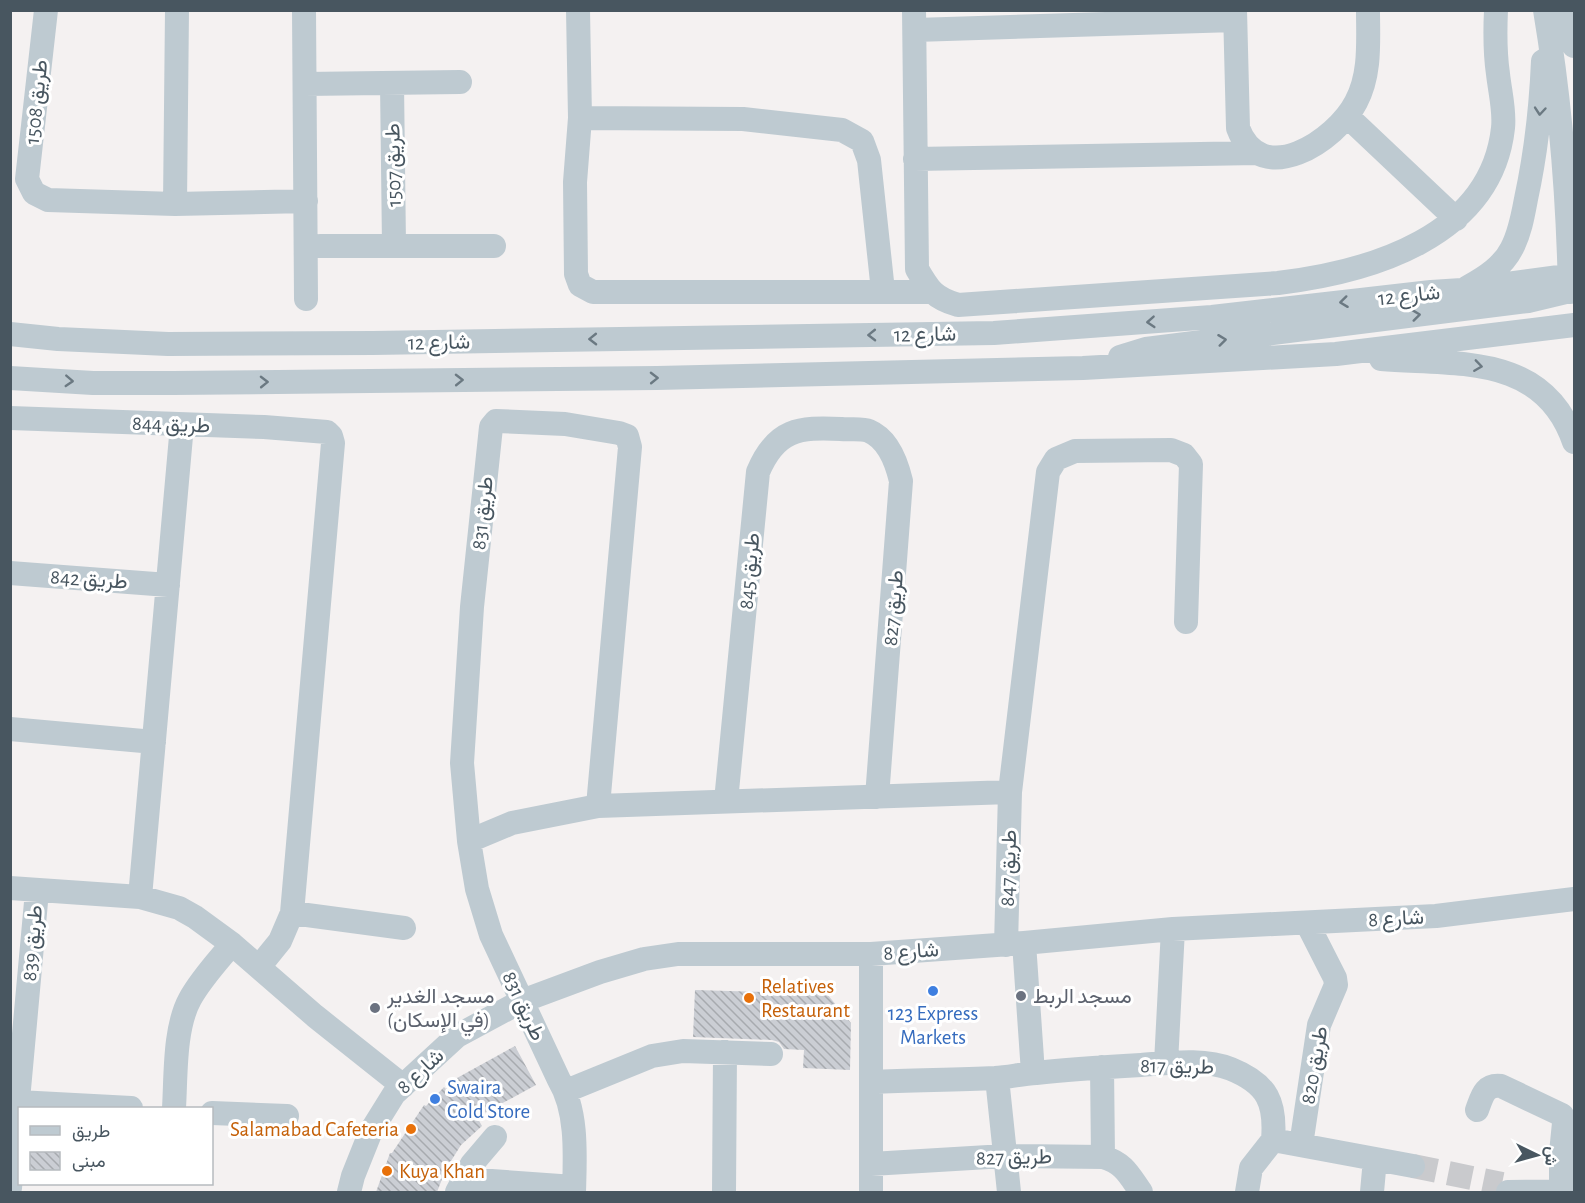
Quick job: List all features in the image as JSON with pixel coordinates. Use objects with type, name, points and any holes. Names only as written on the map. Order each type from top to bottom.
[{"type":"street","name":"طريق 1508","points":[[46,10],[27,179],[34,193],[48,200],[175,204],[306,201]]},
{"type":"street","points":[[175,204],[177,10]]},
{"type":"street","points":[[304,10],[306,299]]},
{"type":"street","points":[[578,10],[580,118],[575,182],[576,274],[580,285],[593,292],[930,292]]},
{"type":"street","points":[[1368,10],[1366,72],[1356,102],[1347,116],[1324,140],[1310,148],[1278,157],[1267,157],[1248,147],[1238,128],[1235,15],[914,20],[917,269],[930,292],[944,301],[958,304],[1266,284],[1316,278],[1353,269],[1424,240],[1456,219],[1475,200],[1489,177],[1499,152],[1503,126],[1495,44],[1496,10]]},
{"type":"street","points":[[1544,10],[1555,68],[1562,132],[1574,326]]},
{"type":"street","points":[[1462,290],[1484,279],[1495,270],[1512,248],[1518,235],[1538,134],[1542,90],[1544,10]]},
{"type":"street","points":[[1567,10],[1575,46]]},
{"type":"street","points":[[306,84],[460,82]]},
{"type":"street","name":"طريق 1507","points":[[392,83],[394,246]]},
{"type":"street","points":[[1347,116],[1456,219]]},
{"type":"street","points":[[580,118],[743,119],[842,130],[862,141],[869,160],[883,291]]},
{"type":"street","points":[[915,159],[1257,153]]},
{"type":"street","points":[[320,246],[494,246]]},
{"type":"street","points":[[1083,368],[1146,349],[1528,301],[1573,283]]},
{"type":"street","name":"شارع 12","points":[[10,334],[58,339],[168,344],[397,343],[994,333],[1212,317],[1431,292],[1573,283]]},
{"type":"street","name":"شارع 12","points":[[10,378],[93,383],[208,383],[657,378],[1083,368],[1336,354],[1574,326]]},
{"type":"street","points":[[1336,354],[1470,364],[1509,372],[1544,393],[1566,422],[1575,442]]},
{"type":"street","name":"طريق 844","points":[[10,418],[275,428],[327,432],[331,436],[333,443],[292,913]]},
{"type":"street","name":"طريق 831","points":[[495,1137],[482,1150],[460,1186],[574,1190],[574,1139],[566,1091],[491,935],[477,889],[469,841],[462,763],[472,607],[491,427],[496,421],[565,424],[619,433],[627,436],[630,447],[598,807]]},
{"type":"street","points":[[140,897],[182,425]]},
{"type":"street","name":"طريق 845","points":[[726,801],[758,472],[768,451],[776,442],[798,430],[811,428],[869,431]]},
{"type":"street","name":"طريق 827","points":[[869,431],[879,438],[893,457],[901,481],[902,495],[877,797]]},
{"type":"street","name":"طريق 847","points":[[1033,1073],[1015,944],[1010,792],[1048,472],[1056,459],[1075,451],[1171,450],[1184,455],[1191,464],[1186,622]]},
{"type":"street","name":"طريق 842","points":[[10,573],[168,585]]},
{"type":"street","points":[[10,729],[154,742]]},
{"type":"street","points":[[469,841],[512,823],[598,807],[1010,792]]},
{"type":"street","points":[[10,888],[140,897],[178,908],[195,917],[232,944],[323,1023],[403,1086]]},
{"type":"street","name":"طريق 839","points":[[10,1188],[37,891]]},
{"type":"street","name":"شارع 8","points":[[349,1192],[371,1131],[394,1094],[457,1036],[522,1001],[600,972],[644,959],[678,954],[871,954],[1015,944],[1173,929],[1436,916],[1575,900]]},
{"type":"street","points":[[260,967],[280,941],[292,913],[404,928]]},
{"type":"street","name":"طريق 820","points":[[1301,1145],[1319,1025],[1336,985],[1335,978],[1307,923]]},
{"type":"street","points":[[1166,1063],[1173,929]]},
{"type":"street","points":[[174,1107],[181,1026],[189,1001],[202,980],[232,944]]},
{"type":"street","points":[[871,954],[871,1192]]},
{"type":"street","points":[[566,1091],[652,1056],[683,1051],[771,1054]]},
{"type":"street","points":[[724,1192],[725,1052]]},
{"type":"street","name":"طريق 817","points":[[872,1082],[997,1078],[1166,1063],[1211,1064],[1230,1068],[1248,1077],[1262,1089],[1272,1104],[1273,1140]]},
{"type":"street","points":[[1102,1067],[1102,1157]]},
{"type":"street","points":[[997,1078],[1010,1192]]},
{"type":"street","points":[[1478,1110],[1485,1091],[1495,1085],[1559,1112],[1564,1118],[1561,1153],[1568,1190],[1506,1189]]},
{"type":"street","points":[[18,1102],[112,1107]]},
{"type":"street","points":[[213,1113],[287,1116]]},
{"type":"street","points":[[1247,1192],[1251,1168],[1273,1140],[1413,1166]]},
{"type":"street","name":"طريق 827","points":[[872,1164],[1005,1156],[1102,1157],[1116,1160],[1123,1166],[1141,1192]]},
{"type":"street","points":[[1372,1192],[1375,1159]]},
{"type":"building","points":[[695,990],[827,994],[851,1023],[850,1070],[803,1068],[804,1050],[784,1049],[779,1042],[772,1040],[693,1037]]},
{"type":"building","points":[[515,1046],[536,1085],[477,1117],[482,1126],[461,1145],[446,1169],[437,1192],[376,1192],[390,1153],[424,1105],[426,1106],[444,1087],[446,1089],[457,1078]]},
{"type":"tunnel","points":[[1413,1166],[1502,1184]]},
{"type":"place","name":"123 Express Markets","points":[[933,991]]},
{"type":"place","name":"مسجد الربط","points":[[1021,996]]},
{"type":"place","name":"Relatives Restaurant","points":[[749,998]]},
{"type":"place","name":"مسجد الغدير (في الإسكان)","points":[[375,1008]]},
{"type":"place","name":"Swaira Cold Store","points":[[435,1099]]},
{"type":"place","name":"Salamabad Cafeteria","points":[[411,1129]]},
{"type":"place","name":"Kuya Khan","points":[[387,1171]]}]
